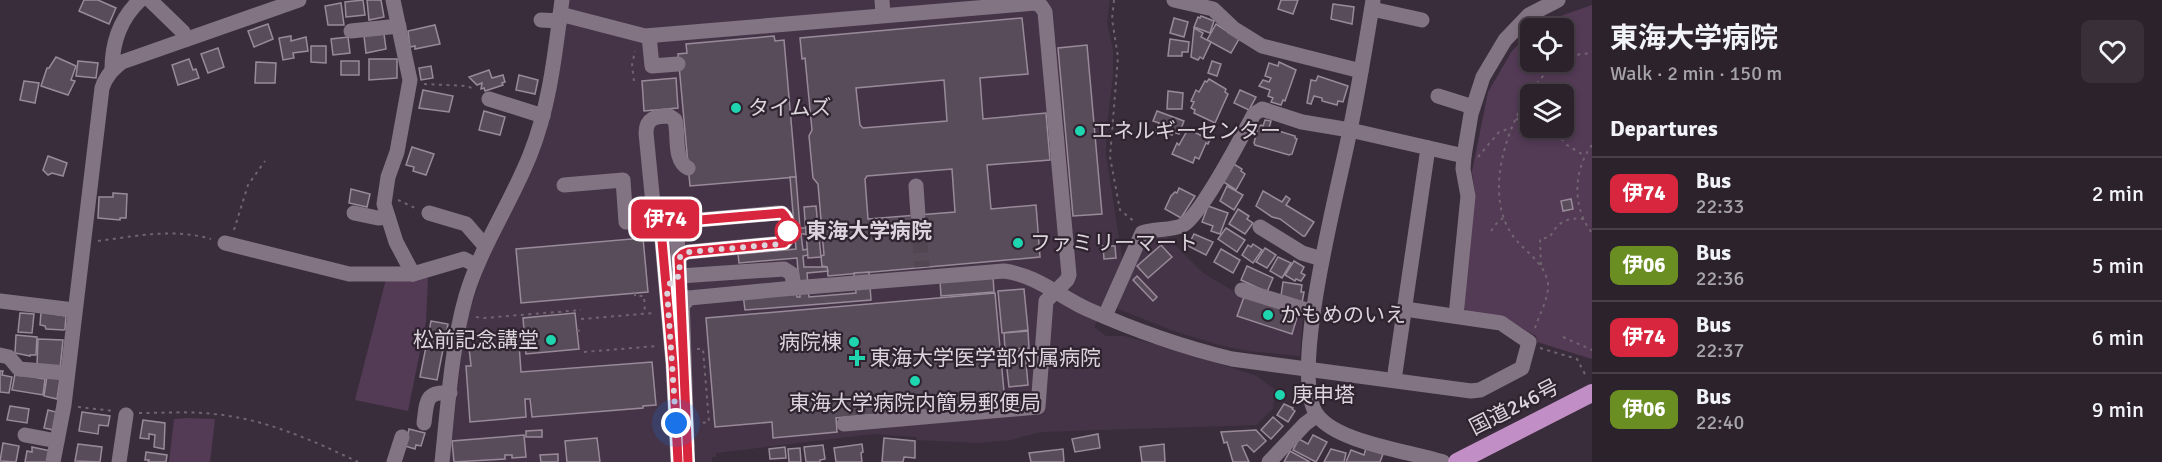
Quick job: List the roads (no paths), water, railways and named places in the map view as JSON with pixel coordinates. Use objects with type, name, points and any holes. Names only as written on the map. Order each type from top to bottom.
[{"type":"highway","name":"国道246号","points":[[1457,462],[1589,384]]},
{"type":"street","points":[[112,69],[112,54],[121,23],[128,11],[140,0]]},
{"type":"street","points":[[150,0],[183,32],[187,39]]},
{"type":"street","points":[[53,462],[64,405],[74,310],[105,78],[112,69],[122,63],[299,0]]},
{"type":"street","points":[[393,0],[410,83],[397,152],[384,195],[384,204],[396,242],[413,274]]},
{"type":"street","points":[[1174,0],[1213,9],[1233,28],[1262,46],[1361,71]]},
{"type":"street","points":[[1456,316],[1468,196],[1463,169],[1470,158],[1473,107],[1483,77],[1505,40],[1529,15],[1558,0]]},
{"type":"street","points":[[541,20],[561,12],[644,35],[793,23],[883,8],[1035,3],[1041,6],[1045,12],[1069,275],[1067,280],[1046,300],[1038,407],[844,424]]},
{"type":"street","points":[[1422,20],[1372,5],[1350,130],[1313,312],[1311,402],[1324,423],[1347,437],[1443,462]]},
{"type":"street","points":[[442,462],[458,330],[466,295],[485,246],[524,170],[543,116],[561,12]]},
{"type":"street","points":[[351,31],[399,26]]},
{"type":"street","points":[[644,35],[652,66],[678,64]]},
{"type":"street","points":[[1437,96],[1473,107]]},
{"type":"street","points":[[489,99],[543,116]]},
{"type":"street","points":[[1105,316],[1142,233],[1182,225],[1189,219],[1210,191],[1254,114],[1262,109],[1302,122],[1350,130],[1470,158]]},
{"type":"street","points":[[678,462],[660,218],[653,204],[646,133],[648,123],[652,118],[669,116],[675,120],[679,158],[688,168]]},
{"type":"street","points":[[1394,380],[1428,148]]},
{"type":"street","points":[[564,185],[622,180],[626,222],[660,218],[676,222],[777,213],[782,213],[788,220],[789,235],[784,243],[683,254],[680,269],[669,283],[667,290]]},
{"type":"street","points":[[916,186],[918,215]]},
{"type":"street","points":[[354,213],[378,218],[388,217]]},
{"type":"street","points":[[429,213],[466,224],[485,246]]},
{"type":"street","points":[[676,222],[684,300],[688,462]]},
{"type":"street","points":[[1260,227],[1302,253],[1322,259]]},
{"type":"street","points":[[227,243],[349,274],[413,274],[464,259],[477,266]]},
{"type":"street","points":[[680,269],[784,269],[792,274],[794,288]]},
{"type":"street","points":[[667,290],[684,300],[922,272],[1004,271],[1025,275],[1086,308],[1202,352],[1253,363],[1310,368],[1471,391],[1480,390],[1522,368],[1529,342],[1501,323],[1405,309]]},
{"type":"street","points":[[1242,290],[1313,312]]},
{"type":"street","points":[[0,301],[74,310]]},
{"type":"street","points":[[0,355],[9,357],[19,369],[67,373]]},
{"type":"street","points":[[424,423],[431,395],[437,392],[450,393]]},
{"type":"street","points":[[1269,462],[1317,414]]},
{"type":"street","points":[[119,462],[126,415]]},
{"type":"street","points":[[25,435],[57,441]]},
{"type":"street","points":[[394,462],[402,437]]},
{"type":"tunnel","points":[[918,215],[922,267]]},
{"type":"place","name":"タイムズ","points":[[736,108]]},
{"type":"place","name":"エネルギーセンター","points":[[1080,131]]},
{"type":"place","name":"東海大学病院","points":[[788,231]]},
{"type":"place","name":"ファミリーマート","points":[[1018,243]]},
{"type":"place","name":"かもめのいえ","points":[[1268,315]]},
{"type":"place","name":"松前記念講堂","points":[[551,340]]},
{"type":"place","name":"病院棟","points":[[854,342]]},
{"type":"place","name":"東海大学医学部付属病院","points":[[857,358]]},
{"type":"place","name":"東海大学病院内簡易郵便局","points":[[915,381]]},
{"type":"place","name":"庚申塔","points":[[1280,395]]}]
